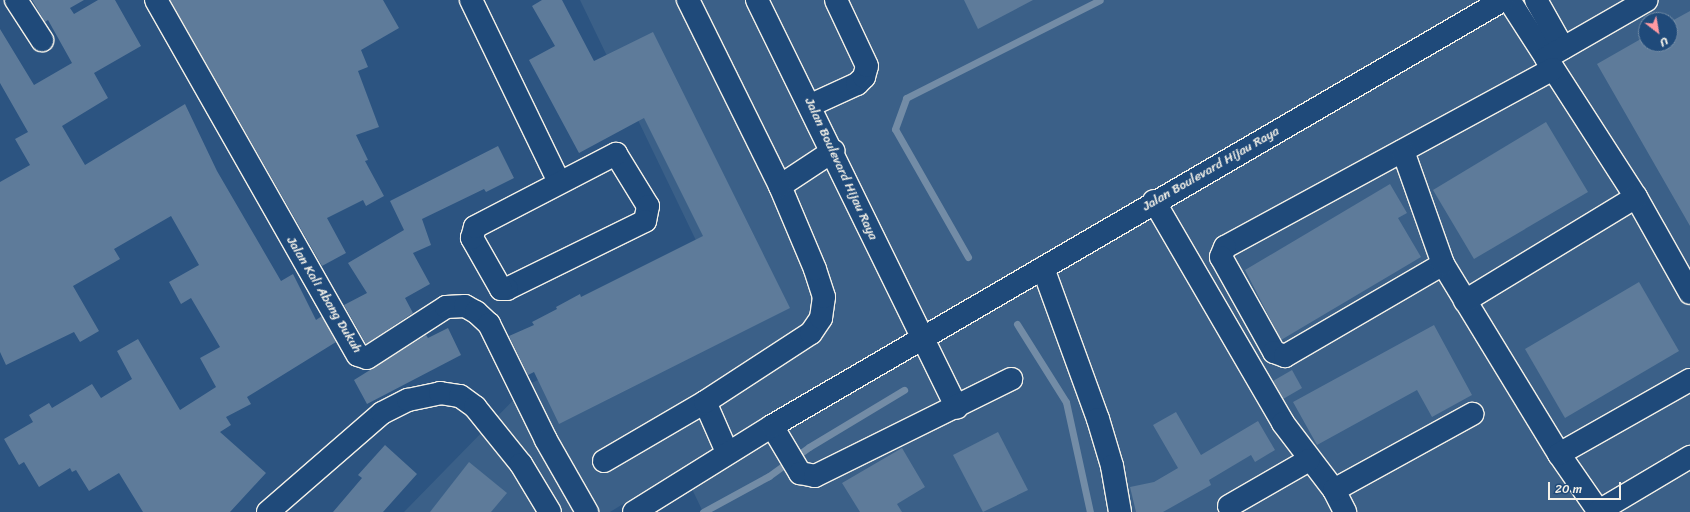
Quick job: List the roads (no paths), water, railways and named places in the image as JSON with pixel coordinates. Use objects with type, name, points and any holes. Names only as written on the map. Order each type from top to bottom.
[{"type":"street","points":[[16,0],[42,40]]},
{"type":"street","name":"Jalan Kali Abang Dukuh","points":[[156,0],[358,355],[367,358],[446,307],[465,306],[476,312],[489,324],[546,440],[587,512]]},
{"type":"street","points":[[471,0],[559,182]]},
{"type":"street","points":[[604,461],[705,402],[811,333],[821,318],[824,297],[780,186],[688,0]]},
{"type":"street","name":"Jalan Boulevard Hijau Raya","points":[[757,0],[834,150],[920,339]]},
{"type":"street","points":[[811,105],[857,84],[864,77],[867,66],[836,0]]},
{"type":"street","name":"Jalan Boulevard Hijau Raya","points":[[634,512],[727,452],[970,311],[1154,201],[1503,0]]},
{"type":"street","points":[[1443,264],[1285,356],[1274,352],[1222,262],[1225,247],[1403,151],[1648,0]]},
{"type":"street","points":[[1514,9],[1532,37],[1554,58],[1636,197],[1690,293]]},
{"type":"street","points":[[1542,11],[1554,58]]},
{"type":"street","points":[[780,186],[834,150]]},
{"type":"street","points":[[1403,151],[1443,264],[1559,454],[1599,511],[1690,457]]},
{"type":"street","points":[[618,154],[648,206],[647,218],[507,289],[501,289],[472,238],[472,232],[475,227],[559,182],[618,154]]},
{"type":"street","points":[[1465,301],[1636,197]]},
{"type":"street","points":[[1154,201],[1283,423],[1334,490],[1345,512]]},
{"type":"street","points":[[1036,272],[1098,419],[1112,466],[1120,512]]},
{"type":"street","points":[[920,339],[957,408]]},
{"type":"street","points":[[772,426],[800,473],[815,476],[957,408],[1011,379]]},
{"type":"street","points":[[1559,454],[1690,380]]},
{"type":"street","points":[[268,512],[382,413],[408,400],[440,393],[460,396],[475,407],[521,464],[543,509]]},
{"type":"street","points":[[705,402],[727,452]]},
{"type":"street","points":[[1334,490],[1472,414]]},
{"type":"street","points":[[1229,506],[1310,460]]},
{"type":"waterway","points":[[968,257],[895,129],[906,98],[1100,0]]},
{"type":"waterway","points":[[1017,324],[1066,402],[1090,512]]},
{"type":"waterway","points":[[703,512],[769,476],[809,447],[904,390]]}]
